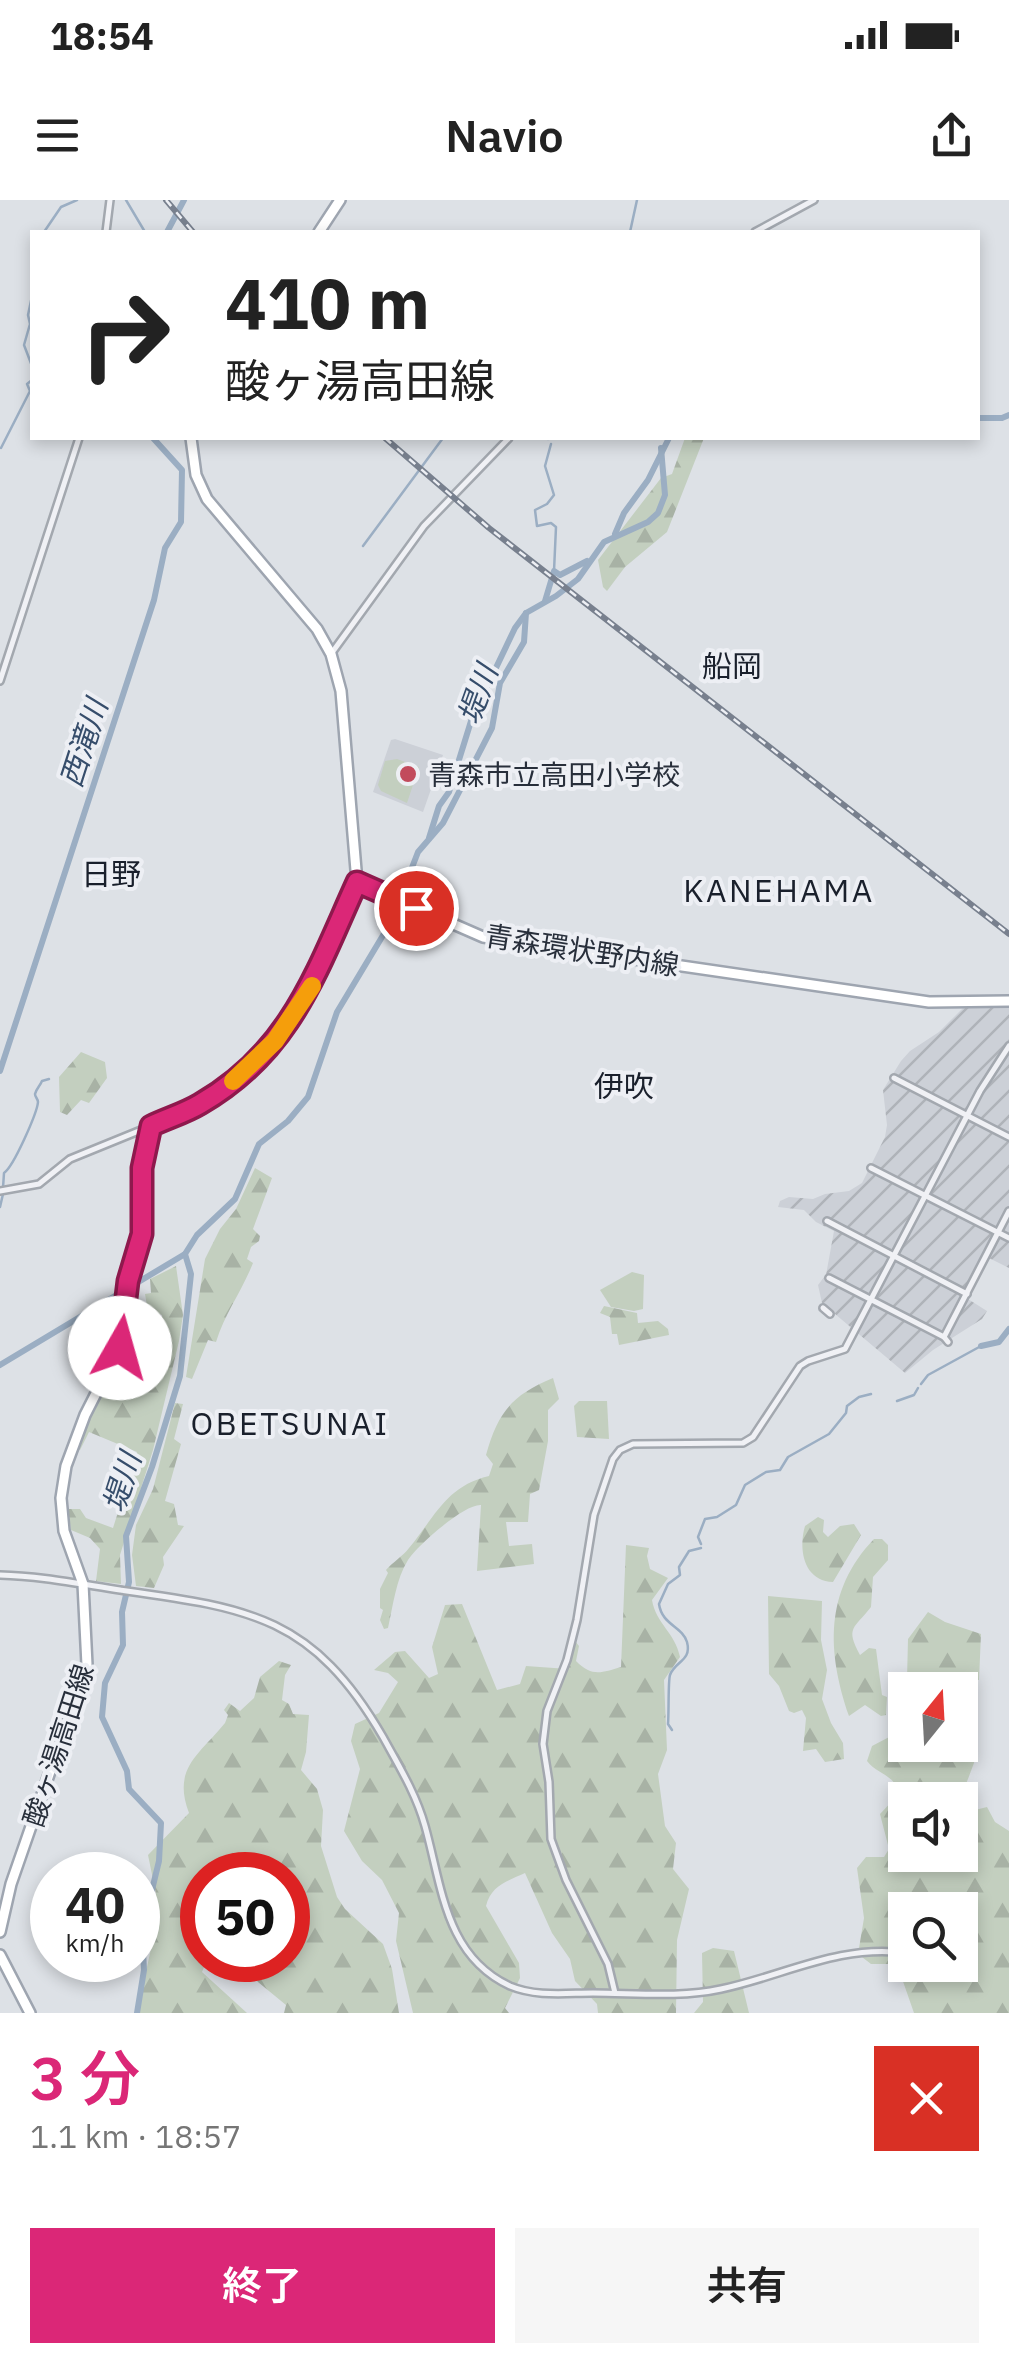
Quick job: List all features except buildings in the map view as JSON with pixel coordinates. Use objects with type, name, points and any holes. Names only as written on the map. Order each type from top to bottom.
[{"type":"main road","points":[[320,230],[340,200]]},
{"type":"main road","points":[[151,1126],[218,1093],[267,1050],[295,1015],[314,982],[357,882],[341,691],[331,654],[317,629],[207,499],[196,475],[191,440]]},
{"type":"main road","name":"青森環状野内線","points":[[357,882],[459,928],[500,940],[929,1002],[1009,1001]]},
{"type":"main road","name":"酸ヶ湯高田線","points":[[0,1932],[11,1884],[86,1672],[83,1584],[62,1521],[62,1482],[85,1415],[120,1348],[128,1281],[142,1234],[142,1168],[151,1126]]},
{"type":"main road","points":[[0,1955],[30,2013]]},
{"type":"street","points":[[106,230],[110,200]]},
{"type":"street","points":[[759,230],[814,200]]},
{"type":"street","points":[[0,681],[79,440]]},
{"type":"street","points":[[331,654],[424,526],[507,440]]},
{"type":"street","points":[[615,1993],[608,1964],[566,1880],[551,1839],[550,1782],[543,1744],[548,1711],[574,1637],[592,1524],[610,1464],[620,1450],[633,1444],[735,1446],[748,1441],[800,1366],[845,1350],[1009,1046]]},
{"type":"street","points":[[894,1078],[1009,1137]]},
{"type":"street","points":[[0,1191],[38,1184],[70,1159],[151,1126]]},
{"type":"street","points":[[871,1168],[1009,1238]]},
{"type":"street","points":[[829,1278],[946,1340],[1009,1210]]},
{"type":"street","points":[[827,1222],[967,1294]]},
{"type":"street","points":[[822,1308],[830,1314]]},
{"type":"street","points":[[0,1575],[213,1603],[258,1616],[298,1639],[340,1676],[364,1707],[412,1789],[450,1920],[462,1945],[481,1966],[513,1987],[534,1992],[708,1992],[844,1954],[888,1952]]},
{"type":"shaded area","name":"青森市立高田小学校","points":[[391,740],[443,755],[423,812],[373,792]]},
{"type":"shaded area","points":[[1009,1004],[1009,1268],[989,1258],[968,1299],[987,1311],[982,1319],[905,1373],[822,1303],[818,1285],[826,1275],[834,1231],[804,1210],[778,1207],[780,1201],[789,1197],[813,1199],[849,1191],[862,1183],[885,1137],[883,1090],[901,1061],[966,1005]]},
{"type":"green space","points":[[684,440],[703,440],[667,532],[625,567],[607,591],[598,560],[661,478],[672,474]]},
{"type":"green space","points":[[397,759],[419,767],[407,803],[381,791],[378,785],[385,761]]},
{"type":"green space","points":[[81,1052],[105,1062],[107,1078],[89,1103],[81,1100],[67,1115],[60,1112],[59,1077]]},
{"type":"green space","points":[[255,1168],[272,1178],[253,1229],[260,1236],[247,1259],[253,1263],[216,1342],[208,1340],[192,1379],[186,1377],[205,1259],[220,1229],[236,1209]]},
{"type":"green space","points":[[176,1266],[183,1315],[179,1341],[153,1450],[120,1555],[121,1584],[96,1581],[100,1549],[90,1538],[71,1530],[68,1509],[80,1509],[86,1518],[113,1528],[137,1452],[89,1432],[80,1450],[77,1449],[97,1399],[122,1358],[138,1360],[142,1349],[162,1337],[162,1315],[148,1312],[145,1294],[151,1293],[150,1279]]},
{"type":"green space","points":[[632,1272],[644,1275],[643,1309],[611,1307],[600,1290]]},
{"type":"green space","points":[[604,1306],[637,1313],[638,1323],[658,1321],[669,1335],[619,1345],[617,1334],[612,1334],[610,1317],[600,1313]]},
{"type":"green space","points":[[553,1378],[559,1399],[548,1410],[548,1441],[539,1490],[530,1494],[528,1522],[506,1522],[509,1546],[532,1544],[534,1564],[477,1571],[481,1505],[473,1506],[442,1526],[408,1560],[388,1628],[384,1629],[380,1620],[380,1589],[386,1570],[407,1551],[452,1495],[489,1476],[493,1464],[486,1455],[502,1416],[517,1398]]},
{"type":"green space","points":[[579,1401],[607,1401],[609,1439],[577,1437],[574,1406]]},
{"type":"green space","points":[[175,1403],[183,1404],[174,1439],[181,1444],[165,1501],[174,1504],[178,1525],[184,1526],[163,1557],[164,1565],[154,1588],[136,1586],[132,1555],[136,1525],[153,1489]]},
{"type":"green space","points":[[818,1517],[824,1520],[823,1532],[828,1537],[840,1526],[854,1524],[861,1535],[833,1582],[815,1576],[803,1554],[805,1526]]},
{"type":"green space","points":[[874,1539],[882,1539],[888,1545],[888,1560],[873,1577],[871,1607],[852,1633],[860,1655],[869,1648],[876,1649],[882,1695],[887,1697],[886,1715],[881,1716],[865,1705],[849,1716],[837,1669],[834,1623],[846,1580]]},
{"type":"green space","points":[[626,1545],[649,1548],[650,1569],[668,1578],[652,1600],[680,1657],[664,1680],[667,1750],[658,1774],[665,1826],[676,1843],[673,1869],[689,1889],[677,1940],[676,2013],[598,2013],[597,2004],[575,1981],[570,1959],[552,1933],[525,1873],[496,1888],[486,1906],[519,1963],[520,1978],[505,2008],[509,2013],[413,2013],[396,1941],[399,1913],[382,1880],[362,1861],[344,1831],[360,1769],[351,1741],[355,1724],[379,1713],[398,1682],[388,1673],[374,1670],[395,1652],[405,1651],[429,1678],[438,1674],[432,1647],[445,1605],[462,1604],[497,1690],[520,1684],[526,1666],[568,1669],[575,1641],[579,1646],[576,1661],[587,1670],[602,1672],[621,1667]]},
{"type":"green space","points":[[768,1596],[822,1601],[821,1640],[827,1670],[822,1699],[843,1743],[844,1759],[825,1762],[816,1749],[803,1751],[806,1718],[802,1710],[789,1711],[779,1686],[769,1674]]},
{"type":"green space","points":[[928,1612],[981,1634],[979,1680],[978,1672],[907,1672],[908,1639]]},
{"type":"green space","points":[[279,1661],[291,1665],[285,1675],[282,1700],[289,1704],[293,1714],[309,1715],[301,1770],[317,1789],[323,1810],[321,1846],[337,1897],[383,1944],[392,1969],[399,2013],[284,2013],[286,2005],[258,1982],[310,1982],[310,1852],[180,1852],[180,1982],[213,1982],[247,2013],[137,2013],[144,1982],[160,1982],[160,1852],[151,1852],[189,1813],[186,1773],[225,1723],[228,1715],[224,1710],[229,1703],[240,1711],[254,1698],[260,1677]]},
{"type":"green space","points":[[888,1738],[888,1762],[974,1763],[967,1782],[893,1782],[867,1761],[872,1746]]},
{"type":"green space","points":[[888,1805],[888,1845],[880,1814]]},
{"type":"green space","points":[[987,1807],[995,1822],[1009,1831],[1009,2013],[914,2013],[903,1982],[978,1982],[978,1892],[888,1892],[888,1964],[871,1964],[858,1954],[864,1918],[857,1868],[866,1857],[884,1857],[888,1851],[888,1872],[978,1872],[978,1809]]},
{"type":"green space","points":[[713,1948],[734,1951],[749,2013],[694,2013],[703,2002],[702,1953]]},
{"type":"waterway","points":[[45,230],[61,207],[77,200]]},
{"type":"waterway","points":[[126,200],[144,230]]},
{"type":"waterway","name":"西滝川","points":[[168,230],[184,200]]},
{"type":"waterway","points":[[630,230],[637,200]]},
{"type":"waterway","points":[[30,306],[30,324]]},
{"type":"waterway","points":[[30,324],[24,345],[30,361]]},
{"type":"waterway","points":[[30,382],[30,391]]},
{"type":"waterway","points":[[1,448],[30,391]]},
{"type":"waterway","name":"堤川","points":[[980,418],[1009,415]]},
{"type":"waterway","name":"西滝川","points":[[0,1071],[154,600],[165,548],[181,522],[182,470],[155,440]]},
{"type":"waterway","points":[[363,546],[442,440]]},
{"type":"waterway","name":"堤川","points":[[615,534],[668,440]]},
{"type":"waterway","points":[[551,444],[545,466],[554,495],[535,510],[537,526],[551,523],[556,527],[554,571]]},
{"type":"waterway","name":"堤川","points":[[429,838],[439,806],[449,792],[472,718],[515,628],[526,613],[578,579],[604,542],[648,522],[658,513],[665,495],[661,448]]},
{"type":"waterway","points":[[545,601],[554,571],[560,575],[587,561]]},
{"type":"waterway","name":"堤川","points":[[137,2013],[144,1970],[142,1931],[159,1861],[161,1823],[129,1789],[127,1771],[102,1717],[105,1683],[123,1645],[122,1612],[129,1582],[126,1536],[180,1376],[191,1274],[185,1254],[197,1235],[235,1199],[259,1144],[288,1121],[308,1097],[337,1012],[391,922],[418,852],[443,823],[492,728],[500,683],[524,642],[526,613]]},
{"type":"waterway","points":[[3,1188],[4,1173],[34,1117],[36,1092],[42,1081],[49,1079]]},
{"type":"waterway","points":[[0,1207],[3,1194]]},
{"type":"waterway","points":[[0,1365],[185,1254]]},
{"type":"waterway","points":[[981,1346],[999,1342],[1009,1329]]},
{"type":"waterway","points":[[921,1384],[928,1375],[981,1346]]},
{"type":"waterway","points":[[897,1401],[914,1395],[918,1388]]},
{"type":"waterway","points":[[701,1544],[698,1537],[705,1519],[717,1517],[736,1505],[745,1485],[766,1472],[780,1470],[788,1457],[829,1434],[847,1406],[871,1394]]},
{"type":"waterway","points":[[672,1730],[668,1724],[670,1675],[688,1648],[659,1604],[668,1584],[680,1575],[679,1567],[689,1551],[701,1548]]},
{"type":"railway","points":[[166,200],[191,230]]},
{"type":"railway","points":[[387,440],[489,528],[1009,934]]},
{"type":"slow traffic","points":[[233,1081],[275,1041],[312,986]]},
{"type":"place","name":"青森市立高田小学校","points":[[408,774]]},
{"type":"district","name":"船岡","points":[[732,665]]},
{"type":"district","name":"日野","points":[[111,873]]},
{"type":"district","name":"KANEHAMA","points":[[779,890]]},
{"type":"district","name":"伊吹","points":[[624,1085]]},
{"type":"district","name":"OBETSUNAI","points":[[290,1423]]},
{"type":"route","points":[[120,1348],[128,1281],[142,1234],[142,1168],[151,1126],[218,1093],[267,1050],[295,1015],[314,982],[357,882],[416,908]]}]
